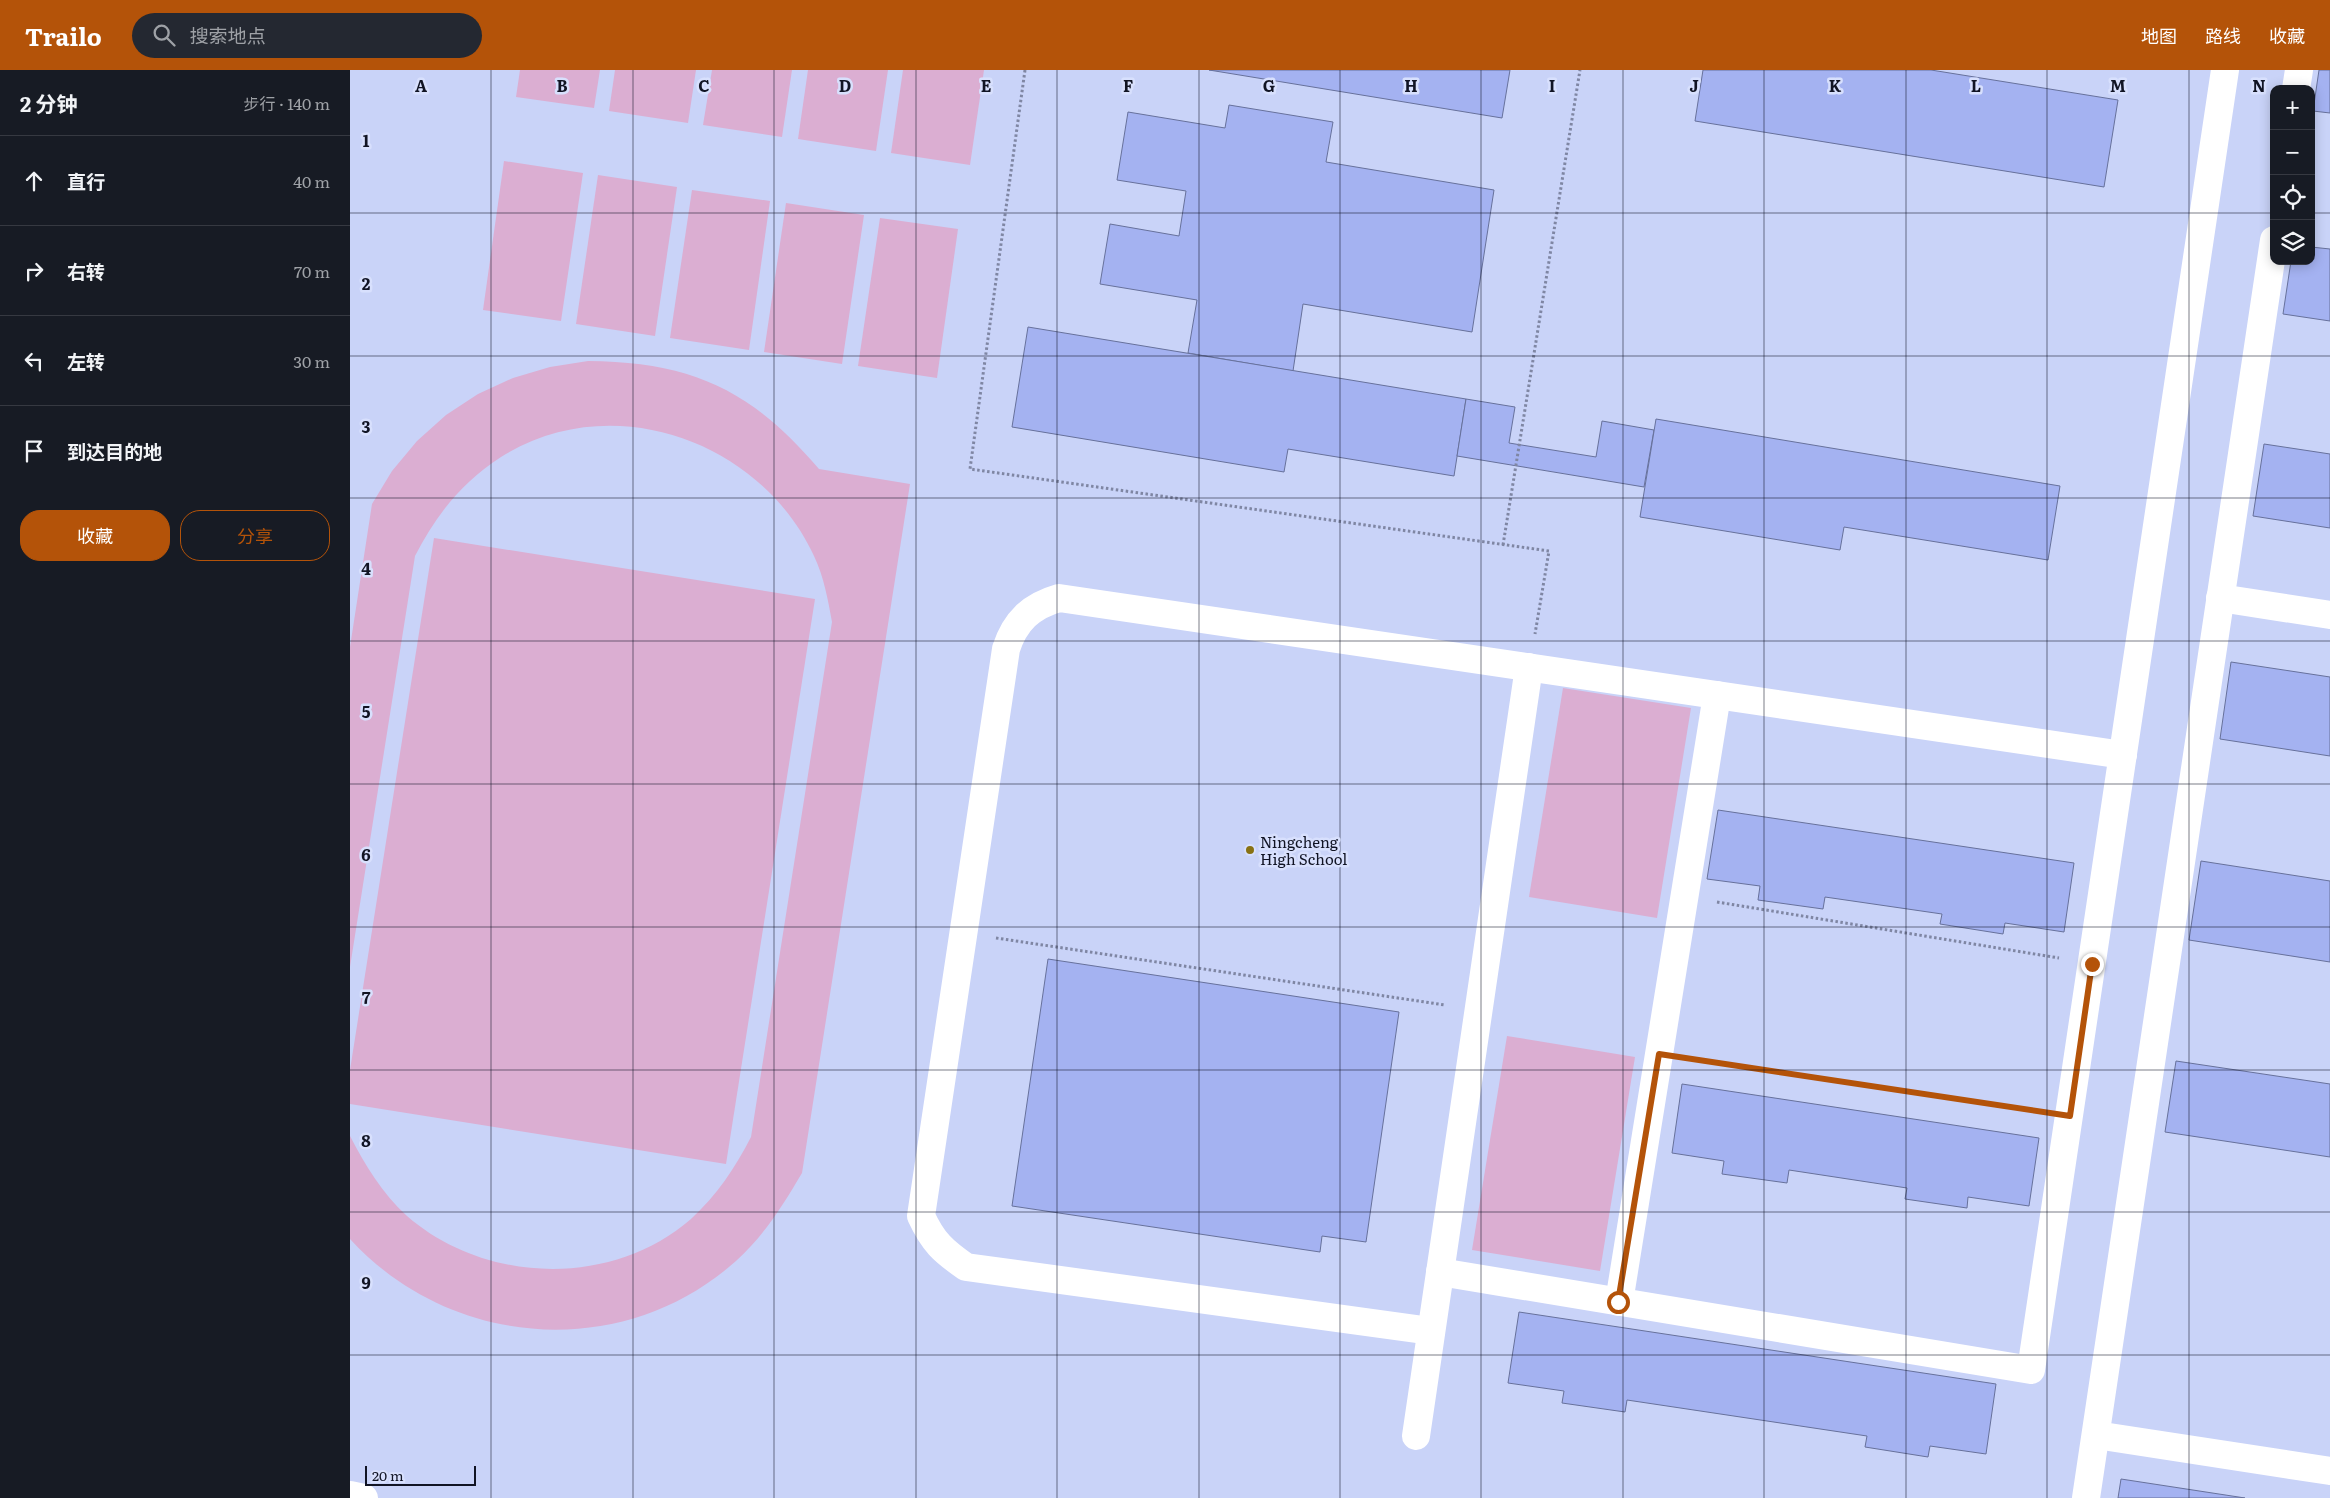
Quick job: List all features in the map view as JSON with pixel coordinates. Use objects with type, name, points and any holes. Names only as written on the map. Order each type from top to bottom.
[{"type":"street","points":[[1440,1272],[2032,1370],[2225,70]]},
{"type":"street","points":[[2297,85],[2299,70]]},
{"type":"street","points":[[2086,1498],[2270,265]]},
{"type":"street","points":[[1431,1331],[966,1267],[942,1251],[930,1235],[921,1216],[1006,649],[1011,634],[1019,621],[1044,602],[1059,598],[2123,755]]},
{"type":"street","points":[[2220,598],[2330,615]]},
{"type":"street","points":[[1416,1436],[1529,667]]},
{"type":"street","points":[[1618,1302],[1717,695]]},
{"type":"street","points":[[2096,1435],[2330,1471]]},
{"type":"street","points":[[350,1495],[364,1498]]},
{"type":"path","points":[[1025,70],[970,469],[1549,551],[1529,667]]},
{"type":"path","points":[[1502,544],[1580,70]]},
{"type":"path","points":[[1684,896],[2092,964]]},
{"type":"path","points":[[963,933],[1479,1010]]},
{"type":"path","points":[[1659,1054],[2070,1116]]},
{"type":"shaded area","points":[[520,70],[600,70],[594,108],[516,97]]},
{"type":"shaded area","points":[[615,70],[696,70],[688,123],[609,111]]},
{"type":"shaded area","points":[[712,70],[792,70],[782,137],[703,125]]},
{"type":"shaded area","points":[[808,70],[888,70],[876,151],[798,139]]},
{"type":"shaded area","points":[[903,70],[984,70],[970,165],[891,153]]},
{"type":"shaded area","points":[[504,161],[583,173],[561,321],[483,310]]},
{"type":"shaded area","points":[[598,175],[677,187],[655,336],[576,324]]},
{"type":"shaded area","points":[[692,190],[770,201],[749,350],[670,338]]},
{"type":"shaded area","points":[[786,203],[864,215],[842,364],[764,352]]},
{"type":"shaded area","points":[[880,218],[958,229],[937,378],[858,366]]},
{"type":"shaded area","points":[[588,361],[659,367],[689,375],[717,386],[744,400],[769,419],[794,442],[819,469],[910,484],[802,1173],[764,1231],[746,1251],[736,1261],[691,1294],[642,1316],[591,1327],[538,1329],[487,1321],[437,1303],[391,1276],[350,1239],[350,1136],[375,1178],[407,1216],[438,1238],[473,1255],[510,1265],[549,1269],[587,1266],[624,1257],[659,1241],[691,1219],[700,1210],[725,1181],[751,1137],[832,622],[825,589],[814,556],[790,516],[758,482],[721,456],[679,437],[635,427],[589,427],[544,436],[501,457],[487,467],[462,488],[441,513],[415,556],[350,967],[350,647],[372,504],[392,471],[417,441],[446,415],[478,394],[513,378],[550,367]]},
{"type":"shaded area","points":[[434,538],[815,599],[726,1164],[350,1104],[350,1070]]},
{"type":"shaded area","points":[[1563,688],[1691,708],[1657,918],[1529,897]]},
{"type":"shaded area","points":[[1507,1036],[1635,1057],[1600,1271],[1472,1250]]},
{"type":"building","points":[[1209,70],[1510,70],[1502,118]]},
{"type":"building","points":[[1703,70],[1931,70],[2118,100],[2104,187],[1695,121]]},
{"type":"building","points":[[2319,70],[2330,70],[2330,113],[2315,111]]},
{"type":"building","points":[[1229,105],[1333,122],[1326,162],[1494,190],[1472,332],[1303,304],[1293,371],[1188,353],[1197,300],[1100,284],[1110,224],[1179,236],[1186,191],[1117,180],[1128,112],[1225,128]]},
{"type":"building","points":[[2315,247],[2330,249],[2330,321],[2283,314],[2290,265],[2315,265]]},
{"type":"building","points":[[1028,327],[1466,399],[1454,476],[1288,449],[1284,472],[1012,427]]},
{"type":"building","points":[[1466,399],[1515,407],[1509,443],[1596,457],[1602,421],[1654,430],[1644,487],[1457,456]]},
{"type":"building","points":[[1656,419],[2060,486],[2048,560],[1844,527],[1840,550],[1640,517]]},
{"type":"building","points":[[2264,444],[2330,454],[2330,528],[2253,516]]},
{"type":"building","points":[[2231,662],[2330,677],[2330,756],[2220,739]]},
{"type":"building","points":[[1718,810],[2074,863],[2064,932],[2005,923],[2003,934],[1940,924],[1942,914],[1825,897],[1823,909],[1758,900],[1760,886],[1707,879]]},
{"type":"building","points":[[2201,861],[2330,881],[2330,962],[2189,940]]},
{"type":"building","points":[[1048,959],[1399,1012],[1366,1242],[1322,1236],[1320,1252],[1012,1206]]},
{"type":"building","points":[[2176,1061],[2330,1084],[2330,1157],[2165,1132]]},
{"type":"building","points":[[1682,1084],[2039,1138],[2029,1206],[1968,1197],[1967,1208],[1905,1199],[1907,1188],[1789,1170],[1787,1183],[1722,1174],[1724,1161],[1672,1153]]},
{"type":"building","points":[[1519,1312],[1996,1384],[1986,1454],[1930,1446],[1928,1457],[1865,1447],[1867,1436],[1627,1400],[1625,1412],[1562,1403],[1564,1391],[1508,1383]]},
{"type":"building","points":[[2121,1479],[2245,1498],[2118,1498]]},
{"type":"place","name":"Ningcheng High School","points":[[1250,850]]},
{"type":"route","points":[[1618,1302],[1659,1054],[2070,1116],[2092,964]]}]
